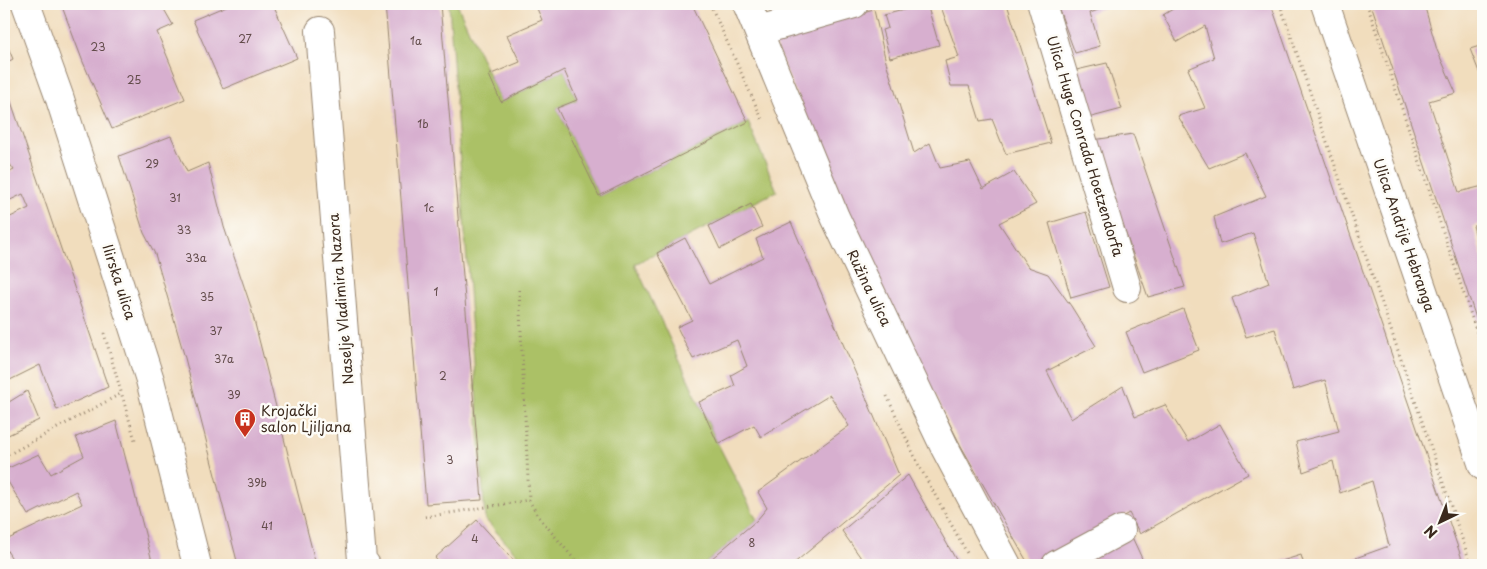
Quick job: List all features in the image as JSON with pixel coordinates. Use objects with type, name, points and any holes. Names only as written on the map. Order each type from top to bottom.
[{"type":"street","name":"Ilirska ulica","points":[[26,4],[62,106],[150,380],[197,565]]},
{"type":"street","name":"Ružina ulica","points":[[746,4],[759,31],[835,217],[945,448],[1007,565]]},
{"type":"street","points":[[759,31],[854,4]]},
{"type":"street","name":"Ulica Huge Conrada Hoetzendorfa","points":[[1042,4],[1128,288]]},
{"type":"street","name":"Ulica Andrije Hebranga","points":[[1325,4],[1483,466]]},
{"type":"street","name":"Naselje Vladimira Nazora","points":[[320,31],[361,550],[362,560],[366,565]]},
{"type":"street","points":[[1056,565],[1121,530]]},
{"type":"path","points":[[1280,4],[1471,565]]},
{"type":"path","points":[[1367,4],[1483,351]]},
{"type":"path","points":[[519,290],[529,500],[538,516],[579,565]]},
{"type":"path","points":[[102,328],[135,441]]},
{"type":"path","points":[[4,457],[122,393],[150,380]]},
{"type":"path","points":[[425,517],[529,500]]},
{"type":"green space","points":[[449,4],[457,4],[501,102],[564,70],[577,100],[557,108],[599,196],[748,122],[777,191],[635,264],[718,444],[757,520],[704,565],[526,565],[485,519]]},
{"type":"building","points":[[61,4],[161,4],[173,25],[157,32],[185,99],[112,129],[83,62]]},
{"type":"building","points":[[231,4],[273,4],[297,58],[223,89],[193,20]]},
{"type":"building","points":[[385,4],[440,4],[482,500],[426,504]]},
{"type":"building","points":[[535,4],[692,4],[748,122],[599,196],[557,108],[577,100],[564,70],[501,102],[489,75],[520,62],[507,35],[542,20]]},
{"type":"building","points":[[766,4],[798,4],[771,14]]},
{"type":"building","points":[[927,4],[939,45],[890,58],[882,30],[888,28],[884,15]]},
{"type":"building","points":[[940,4],[1007,4],[1051,143],[1006,154],[992,119],[980,121],[969,86],[951,86],[945,61],[959,57]]},
{"type":"building","points":[[1057,4],[1114,4],[1090,13],[1100,46],[1075,53]]},
{"type":"building","points":[[1181,4],[1271,4],[1464,565],[1336,565],[1389,546],[1372,481],[1340,493],[1333,461],[1303,472],[1296,442],[1339,431],[1325,380],[1293,390],[1275,329],[1246,337],[1232,298],[1269,283],[1253,233],[1220,244],[1214,217],[1266,196],[1245,153],[1209,168],[1178,116],[1205,108],[1188,69],[1214,58],[1205,26],[1177,42],[1163,15]]},
{"type":"building","points":[[1371,4],[1424,4],[1437,50],[1456,93],[1429,101],[1459,192],[1483,186],[1483,223],[1473,226],[1483,261],[1483,339]]},
{"type":"building","points":[[874,10],[886,62],[914,153],[930,143],[940,168],[970,162],[983,189],[1014,172],[1036,204],[999,223],[1028,267],[1048,274],[1096,346],[1047,371],[1071,419],[1123,386],[1135,417],[1165,405],[1188,442],[1220,424],[1248,474],[1140,534],[1129,513],[1034,565],[1029,565],[961,446],[867,261],[772,37]]},
{"type":"building","points":[[4,38],[13,59],[4,64]]},
{"type":"building","points":[[1483,45],[1483,82],[1470,49]]},
{"type":"building","points":[[1107,63],[1122,109],[1088,118],[1072,71]]},
{"type":"building","points":[[4,81],[108,387],[57,410],[40,365],[4,383],[4,220],[29,208],[23,194],[4,203],[4,175],[14,170],[7,160],[4,161]]},
{"type":"building","points":[[1133,134],[1185,287],[1148,297],[1093,140]]},
{"type":"building","points":[[171,136],[187,172],[208,163],[224,227],[250,304],[316,565],[238,565],[185,358],[155,254],[144,233],[119,156]]},
{"type":"building","points":[[751,204],[762,227],[720,249],[709,226]]},
{"type":"building","points":[[1086,212],[1109,287],[1071,298],[1049,223]]},
{"type":"building","points":[[791,222],[899,475],[792,565],[704,565],[757,520],[767,508],[758,492],[849,426],[830,395],[761,437],[754,425],[718,444],[699,402],[735,386],[731,375],[747,366],[737,340],[693,359],[677,327],[692,320],[657,253],[685,238],[709,284],[763,257],[756,239]]},
{"type":"building","points":[[1183,309],[1199,350],[1142,372],[1126,332]]},
{"type":"building","points":[[27,391],[39,420],[4,437],[4,405]]},
{"type":"building","points":[[116,421],[153,565],[62,565],[59,558],[50,565],[16,565],[4,546],[4,541],[82,504],[76,491],[28,515],[4,475],[4,470],[39,454],[51,474],[84,456],[76,437]]},
{"type":"building","points":[[908,475],[959,565],[866,565],[842,531]]},
{"type":"building","points":[[477,520],[518,565],[441,565],[435,558]]},
{"type":"building","points":[[1132,537],[1145,565],[1079,565]]},
{"type":"building","points":[[1301,555],[1304,565],[1284,565],[1282,561]]},
{"type":"place","name":"Krojački salon Ljiljana","points":[[245,438]]}]
